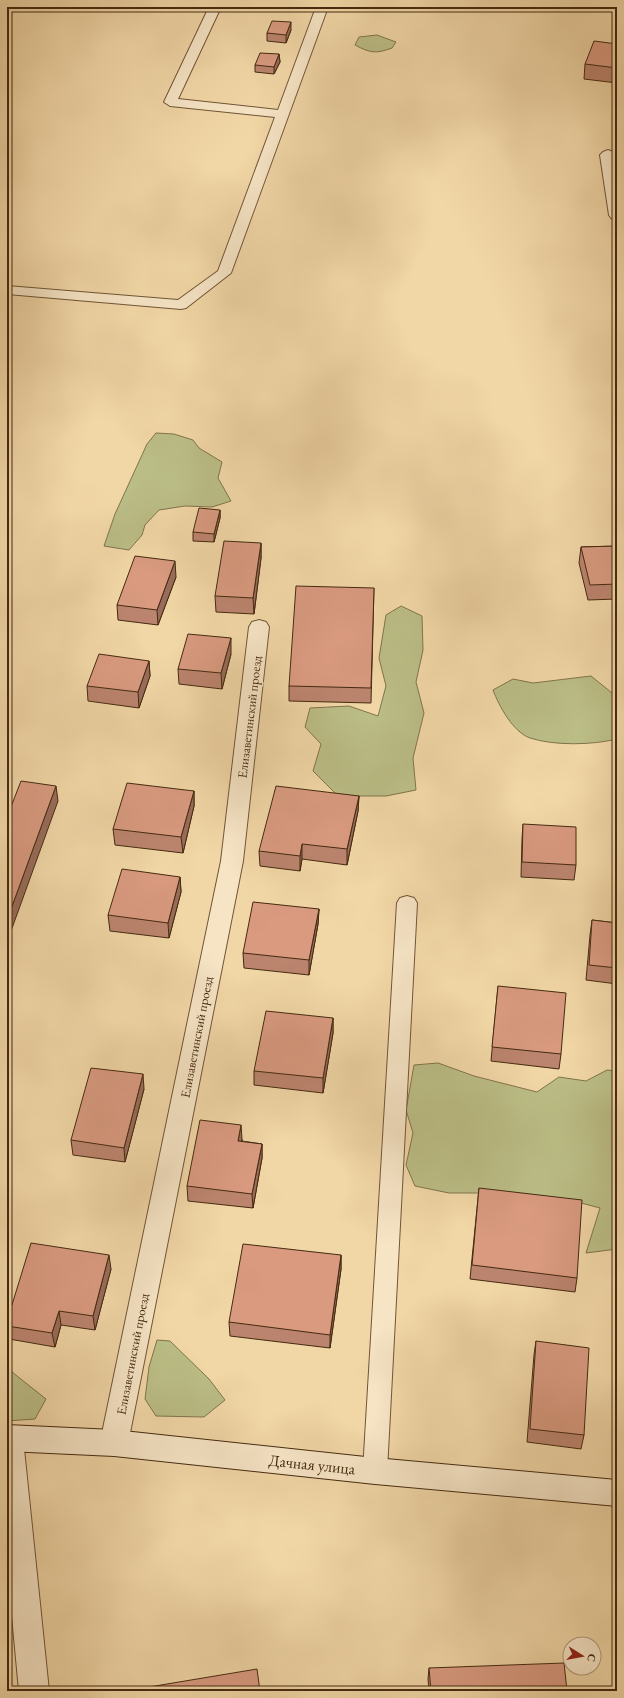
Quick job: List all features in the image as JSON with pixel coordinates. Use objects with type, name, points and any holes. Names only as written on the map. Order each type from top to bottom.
[{"type":"street","points":[[608,155],[617,215]]},
{"type":"street","name":"Елизаветинский проезд","points":[[114,1443],[232,861],[259,627]]},
{"type":"street","points":[[8,1439],[34,1691]]},
{"type":"street","name":"Дачная улица","points":[[8,1439],[114,1443],[375,1471],[617,1493]]},
{"type":"lane","points":[[215,7],[170,102],[282,114]]},
{"type":"lane","points":[[7,290],[181,305],[224,273],[322,7]]},
{"type":"lane","points":[[375,1471],[407,903]]},
{"type":"green space","points":[[377,35],[396,42],[392,48],[377,52],[365,50],[355,45],[359,37]]},
{"type":"green space","points":[[156,433],[174,434],[193,440],[199,448],[222,462],[218,478],[231,501],[212,507],[185,506],[159,510],[145,525],[142,535],[129,550],[104,546],[115,514],[147,444]]},
{"type":"green space","points":[[401,606],[422,616],[423,650],[416,682],[424,713],[413,758],[416,790],[386,796],[338,796],[313,771],[321,744],[305,727],[310,708],[349,706],[378,716],[386,686],[379,658],[386,615]]},
{"type":"green space","points":[[591,676],[617,697],[617,739],[574,744],[540,741],[530,738],[518,730],[507,718],[493,690],[513,679],[533,683]]},
{"type":"green space","points":[[438,1063],[474,1076],[537,1092],[559,1077],[586,1081],[607,1070],[617,1071],[617,1249],[586,1253],[600,1208],[566,1199],[501,1193],[449,1193],[415,1186],[406,1165],[413,1133],[406,1110],[414,1065]]},
{"type":"green space","points":[[157,1340],[170,1341],[209,1379],[225,1400],[204,1417],[156,1416],[145,1399],[149,1367]]},
{"type":"green space","points":[[7,1371],[12,1372],[46,1399],[35,1419],[7,1421]]},
{"type":"building","points":[[272,21],[291,22],[286,35],[267,33]]},
{"type":"building","points":[[594,41],[617,44],[617,68],[585,64]]},
{"type":"building","points":[[260,53],[279,54],[274,67],[255,65]]},
{"type":"building","points":[[199,508],[220,510],[214,534],[193,532]]},
{"type":"building","points":[[224,541],[261,543],[253,598],[215,596]]},
{"type":"building","points":[[617,546],[617,584],[590,585],[581,547]]},
{"type":"building","points":[[135,556],[175,561],[157,610],[117,605]]},
{"type":"building","points":[[296,586],[374,588],[371,688],[289,686]]},
{"type":"building","points":[[188,634],[231,638],[221,673],[178,669]]},
{"type":"building","points":[[99,654],[149,661],[138,692],[87,686]]},
{"type":"building","points":[[21,781],[56,786],[7,920],[7,817]]},
{"type":"building","points":[[127,783],[194,791],[181,837],[113,829]]},
{"type":"building","points":[[276,786],[359,796],[347,849],[302,844],[300,856],[259,851]]},
{"type":"building","points":[[523,824],[576,827],[576,865],[522,862]]},
{"type":"building","points":[[122,869],[180,877],[168,923],[108,915]]},
{"type":"building","points":[[253,902],[319,909],[309,960],[243,953]]},
{"type":"building","points":[[592,920],[617,923],[617,968],[589,965]]},
{"type":"building","points":[[498,986],[566,993],[561,1054],[492,1047]]},
{"type":"building","points":[[266,1011],[333,1018],[323,1078],[254,1071]]},
{"type":"building","points":[[91,1068],[143,1074],[124,1148],[71,1140]]},
{"type":"building","points":[[200,1120],[241,1125],[238,1141],[262,1144],[252,1194],[187,1186]]},
{"type":"building","points":[[479,1188],[582,1200],[577,1278],[472,1265]]},
{"type":"building","points":[[31,1243],[109,1255],[93,1316],[59,1311],[52,1333],[7,1326],[7,1321]]},
{"type":"building","points":[[243,1244],[341,1255],[330,1335],[229,1322]]},
{"type":"building","points":[[536,1341],[589,1348],[584,1435],[530,1429]]},
{"type":"building","points":[[562,1663],[562,1676],[565,1676],[567,1691],[431,1691],[429,1668]]},
{"type":"building","points":[[257,1669],[260,1691],[125,1691]]}]
